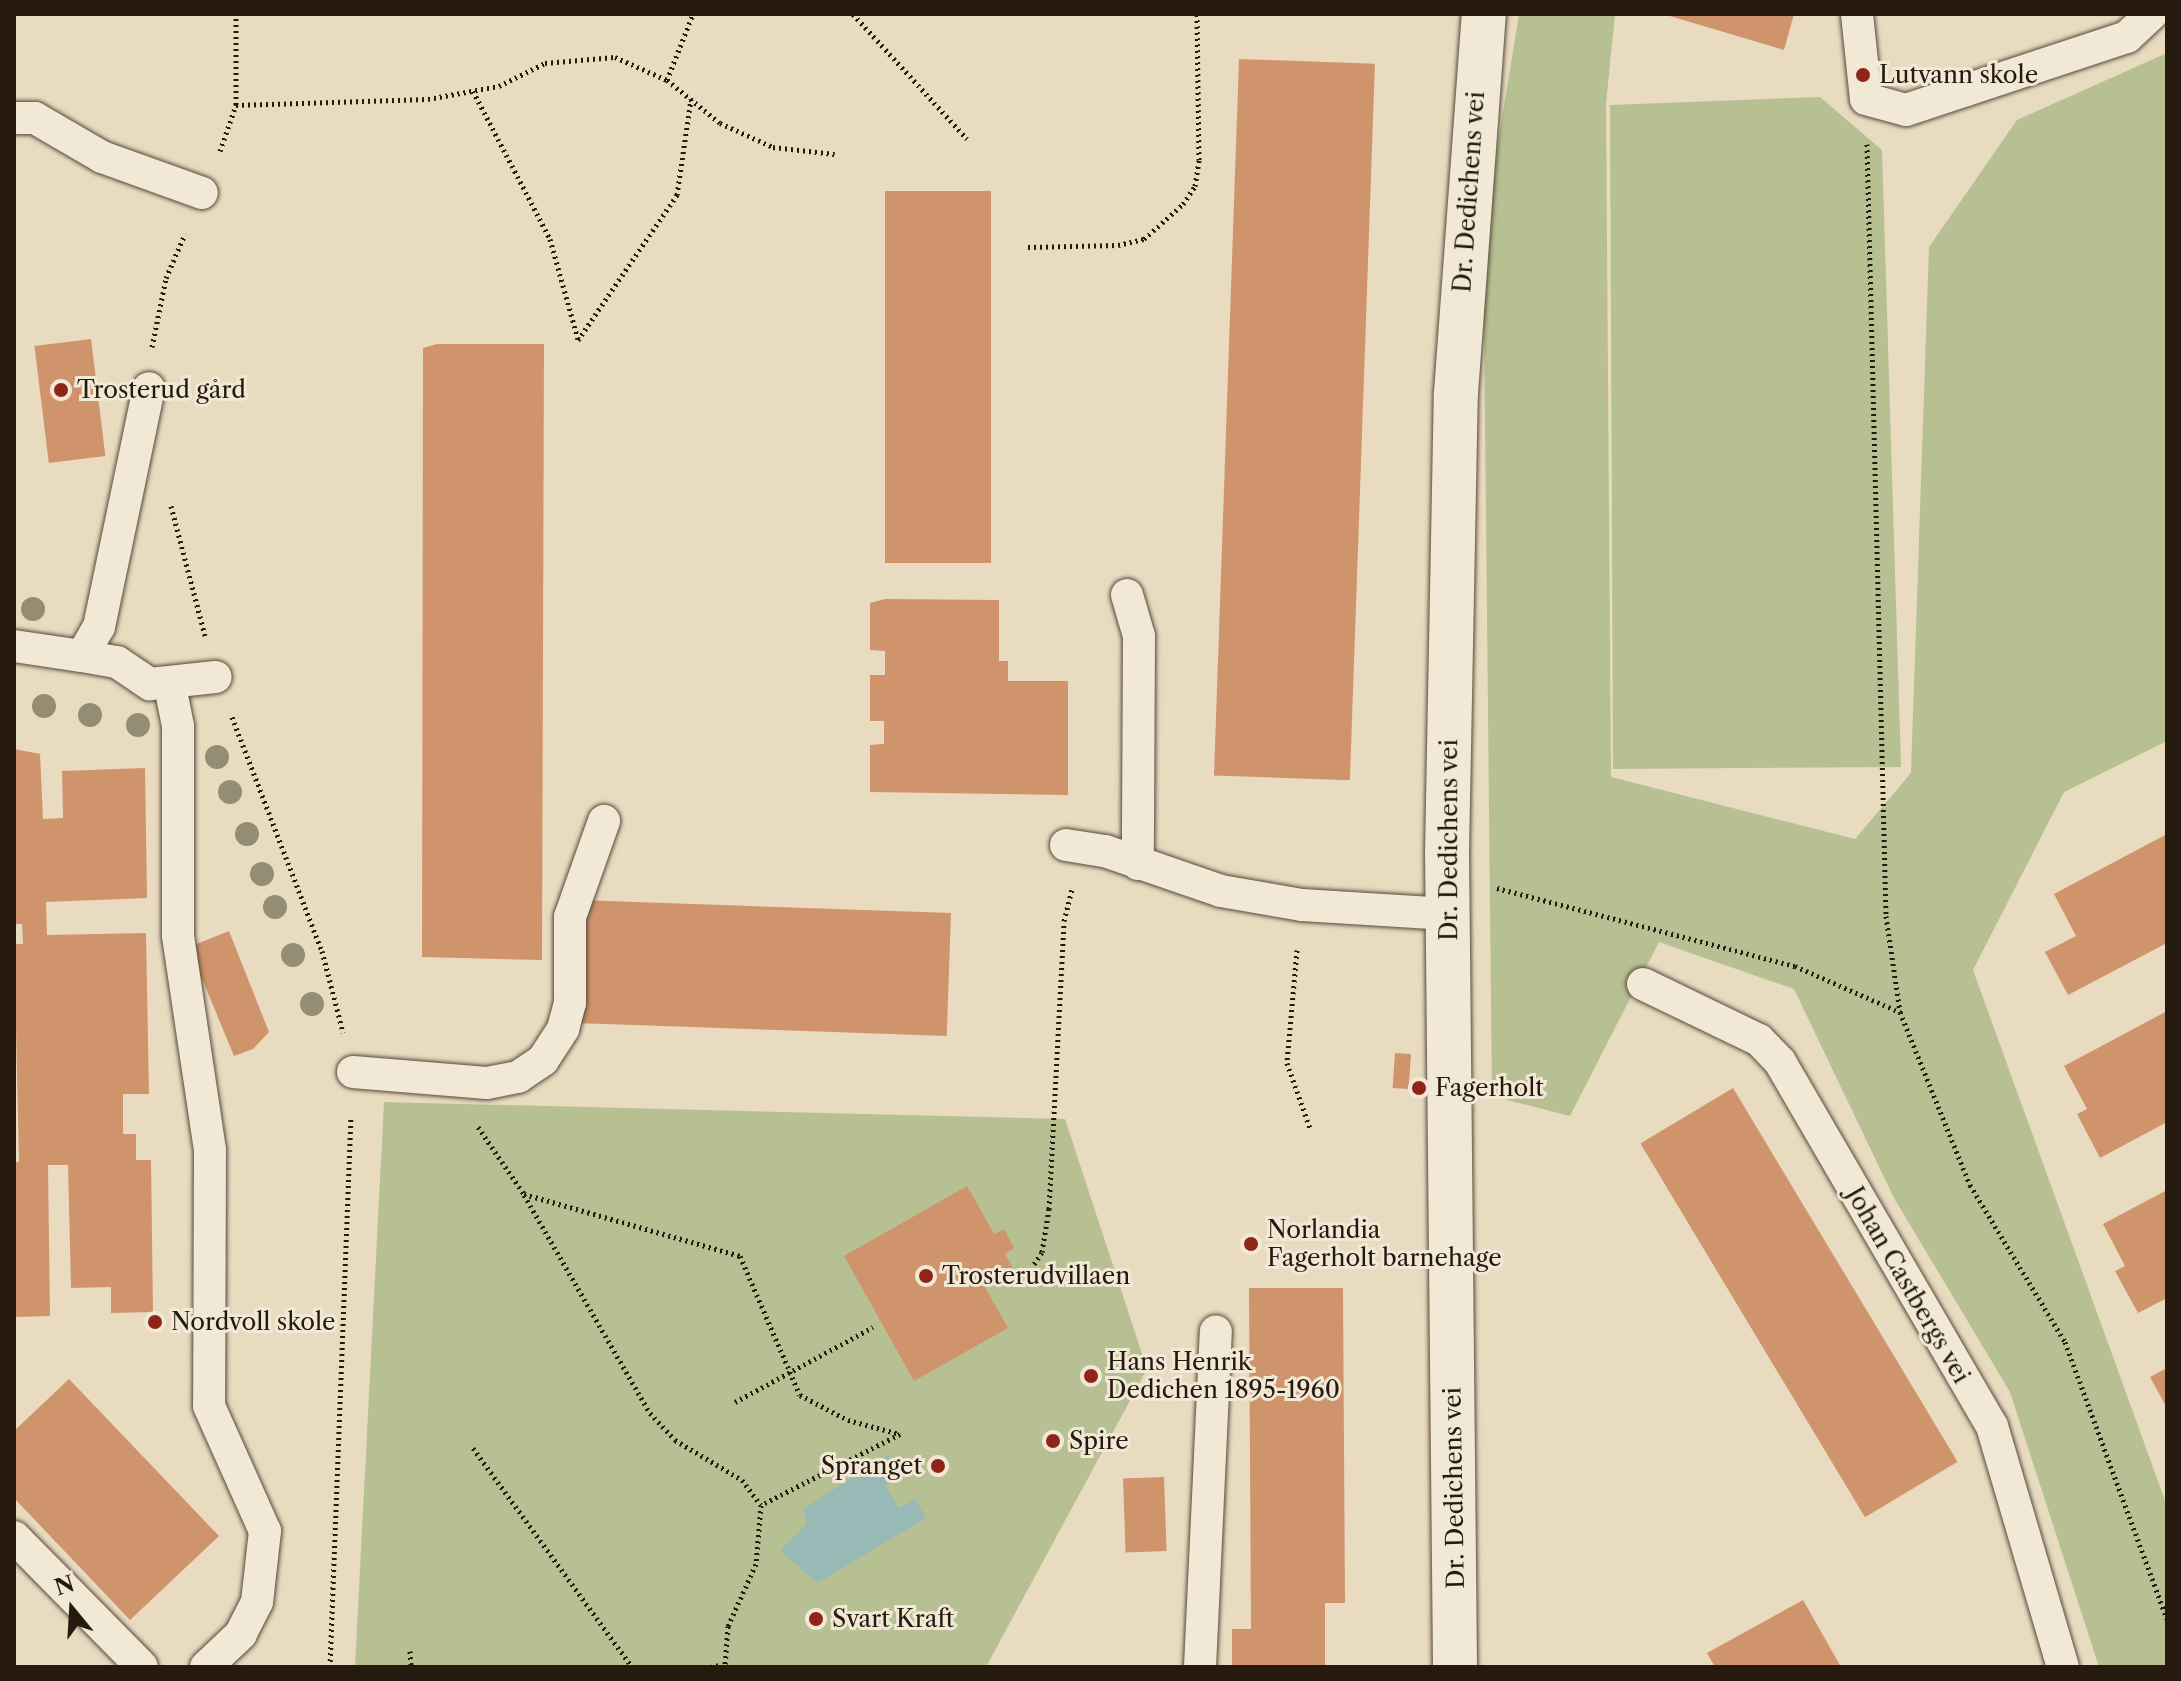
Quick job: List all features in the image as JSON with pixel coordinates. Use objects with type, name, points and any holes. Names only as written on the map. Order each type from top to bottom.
[{"type":"street","name":"Dr. Dedichens vei","points":[[1455,1667],[1448,914],[1456,393],[1484,14]]},
{"type":"lane","points":[[1857,14],[1866,99],[1906,110],[2127,37],[2152,14]]},
{"type":"lane","points":[[14,103],[14,118],[35,118],[102,157],[202,193]]},
{"type":"lane","points":[[82,656],[106,607],[149,388]]},
{"type":"lane","points":[[1127,595],[1139,636],[1138,864]]},
{"type":"lane","points":[[14,646],[117,662],[150,684],[170,686],[216,677]]},
{"type":"lane","points":[[170,686],[178,726],[178,936],[210,1150],[209,1406],[265,1531],[257,1602],[241,1634],[206,1667]]},
{"type":"lane","points":[[353,1072],[487,1083],[518,1077],[543,1060],[563,1029],[570,1003],[570,917],[604,821]]},
{"type":"lane","points":[[1075,846],[1221,891],[1302,905],[1448,914]]},
{"type":"lane","name":"Johan Castbergs vei","points":[[1643,984],[1759,1040],[1780,1062],[1992,1426],[2063,1667]]},
{"type":"lane","points":[[1200,1667],[1216,1331]]},
{"type":"lane","points":[[14,1537],[142,1667]]},
{"type":"path","points":[[149,388],[166,278],[236,105],[236,14]]},
{"type":"path","points":[[667,80],[693,14]]},
{"type":"path","points":[[853,14],[967,139]]},
{"type":"path","points":[[1028,247],[1126,244],[1144,239],[1183,204],[1195,186],[1199,160],[1197,14]]},
{"type":"path","points":[[236,105],[428,99],[499,86],[545,63],[615,57],[667,80],[720,123],[773,147],[835,154]]},
{"type":"path","points":[[473,91],[550,239],[578,340],[677,195],[691,99]]},
{"type":"path","points":[[1866,99],[1886,916],[1900,1012],[1970,1185],[2065,1342],[2167,1619]]},
{"type":"path","points":[[167,490],[216,677],[322,951],[353,1072],[330,1667]]},
{"type":"path","points":[[1034,1264],[1042,1252],[1049,1209],[1064,921],[1075,846]]},
{"type":"path","points":[[1485,885],[1795,966],[1900,1012]]},
{"type":"path","points":[[1302,905],[1287,1063],[1311,1131]]},
{"type":"path","points":[[446,1080],[524,1194],[650,1413],[675,1440],[742,1480],[761,1505],[756,1564],[728,1626],[724,1666],[711,1667]]},
{"type":"path","points":[[524,1194],[740,1256],[758,1288],[786,1374],[812,1402],[848,1420],[900,1434],[761,1505]]},
{"type":"path","points":[[735,1402],[873,1327]]},
{"type":"path","points":[[473,1448],[632,1667]]},
{"type":"path","points":[[410,1651],[411,1667]]},
{"type":"green space","points":[[1519,14],[1615,14],[1606,104],[1611,777],[1855,839],[1911,773],[1929,247],[2017,120],[2167,53],[2167,741],[2064,792],[1973,970],[2167,1506],[2167,1667],[2099,1667],[2010,1392],[1894,1198],[1794,989],[1659,942],[1570,1116],[1492,1096],[1483,234]]},
{"type":"green space","points":[[1820,97],[1882,150],[1901,767],[1613,769],[1610,105]]},
{"type":"green space","points":[[384,1102],[1065,1119],[1147,1369],[986,1667],[355,1667]]},
{"type":"water","points":[[888,1455],[902,1475],[885,1486],[899,1508],[915,1499],[926,1518],[817,1583],[780,1550],[807,1524],[803,1509]]},
{"type":"building","points":[[1663,14],[1794,14],[1784,50]]},
{"type":"building","points":[[1239,59],[1375,64],[1350,780],[1214,776]]},
{"type":"building","points":[[885,191],[991,191],[991,563],[885,563]]},
{"type":"building","points":[[91,339],[105,456],[49,463],[34,346]]},
{"type":"building","points":[[437,344],[544,344],[542,960],[422,957],[423,348]]},
{"type":"building","points":[[885,599],[999,600],[999,661],[1008,661],[1008,681],[1068,681],[1068,795],[870,792],[870,745],[884,744],[884,721],[870,721],[870,675],[885,675],[885,651],[870,650],[870,603]]},
{"type":"building","points":[[14,749],[40,754],[43,819],[63,818],[62,771],[145,768],[147,898],[46,902],[47,935],[146,933],[149,1094],[123,1094],[123,1134],[136,1134],[136,1160],[151,1160],[153,1312],[111,1313],[111,1287],[71,1288],[68,1165],[48,1165],[50,1316],[14,1317],[14,1162],[19,1162],[14,944],[23,944],[22,924],[14,924]]},
{"type":"building","points":[[2167,834],[2167,943],[2068,995],[2045,952],[2076,936],[2054,894]]},
{"type":"building","points":[[579,900],[951,913],[947,1036],[575,1023]]},
{"type":"building","points":[[229,931],[269,1032],[253,1049],[234,1056],[189,947]]},
{"type":"building","points":[[2167,1011],[2167,1122],[2100,1158],[2077,1114],[2087,1109],[2064,1066]]},
{"type":"building","points":[[1395,1053],[1411,1054],[1409,1089],[1393,1088]]},
{"type":"building","points":[[1733,1088],[1958,1462],[1865,1517],[1640,1144]]},
{"type":"building","name":"Trosterudvillaen","points":[[967,1186],[994,1234],[1004,1229],[1014,1248],[1005,1254],[1013,1268],[983,1284],[1008,1328],[914,1381],[844,1256]]},
{"type":"building","points":[[2167,1190],[2167,1298],[2138,1313],[2115,1271],[2125,1266],[2103,1224]]},
{"type":"building","points":[[1249,1288],[1343,1288],[1345,1603],[1325,1603],[1325,1667],[1232,1667],[1232,1629],[1251,1629]]},
{"type":"building","points":[[2167,1368],[2167,1408],[2150,1377]]},
{"type":"building","points":[[69,1379],[219,1536],[130,1620],[14,1498],[14,1431]]},
{"type":"building","points":[[1164,1477],[1167,1551],[1126,1552],[1123,1478]]},
{"type":"building","points":[[1803,1600],[1841,1667],[1715,1667],[1707,1653]]},
{"type":"place","name":"Lutvann skole","points":[[1863,75]]},
{"type":"place","name":"Trosterud gård","points":[[61,390]]},
{"type":"place","name":"Fagerholt","points":[[1419,1088]]},
{"type":"place","name":"Norlandia Fagerholt barnehage","points":[[1251,1244]]},
{"type":"place","name":"Trosterudvillaen","points":[[926,1276]]},
{"type":"place","name":"Nordvoll skole","points":[[155,1322]]},
{"type":"place","name":"Hans Henrik Dedichen 1895-1960","points":[[1091,1376]]},
{"type":"place","name":"Spire","points":[[1053,1441]]},
{"type":"place","name":"Spranget","points":[[938,1466]]},
{"type":"place","name":"Svart Kraft","points":[[816,1619]]}]
